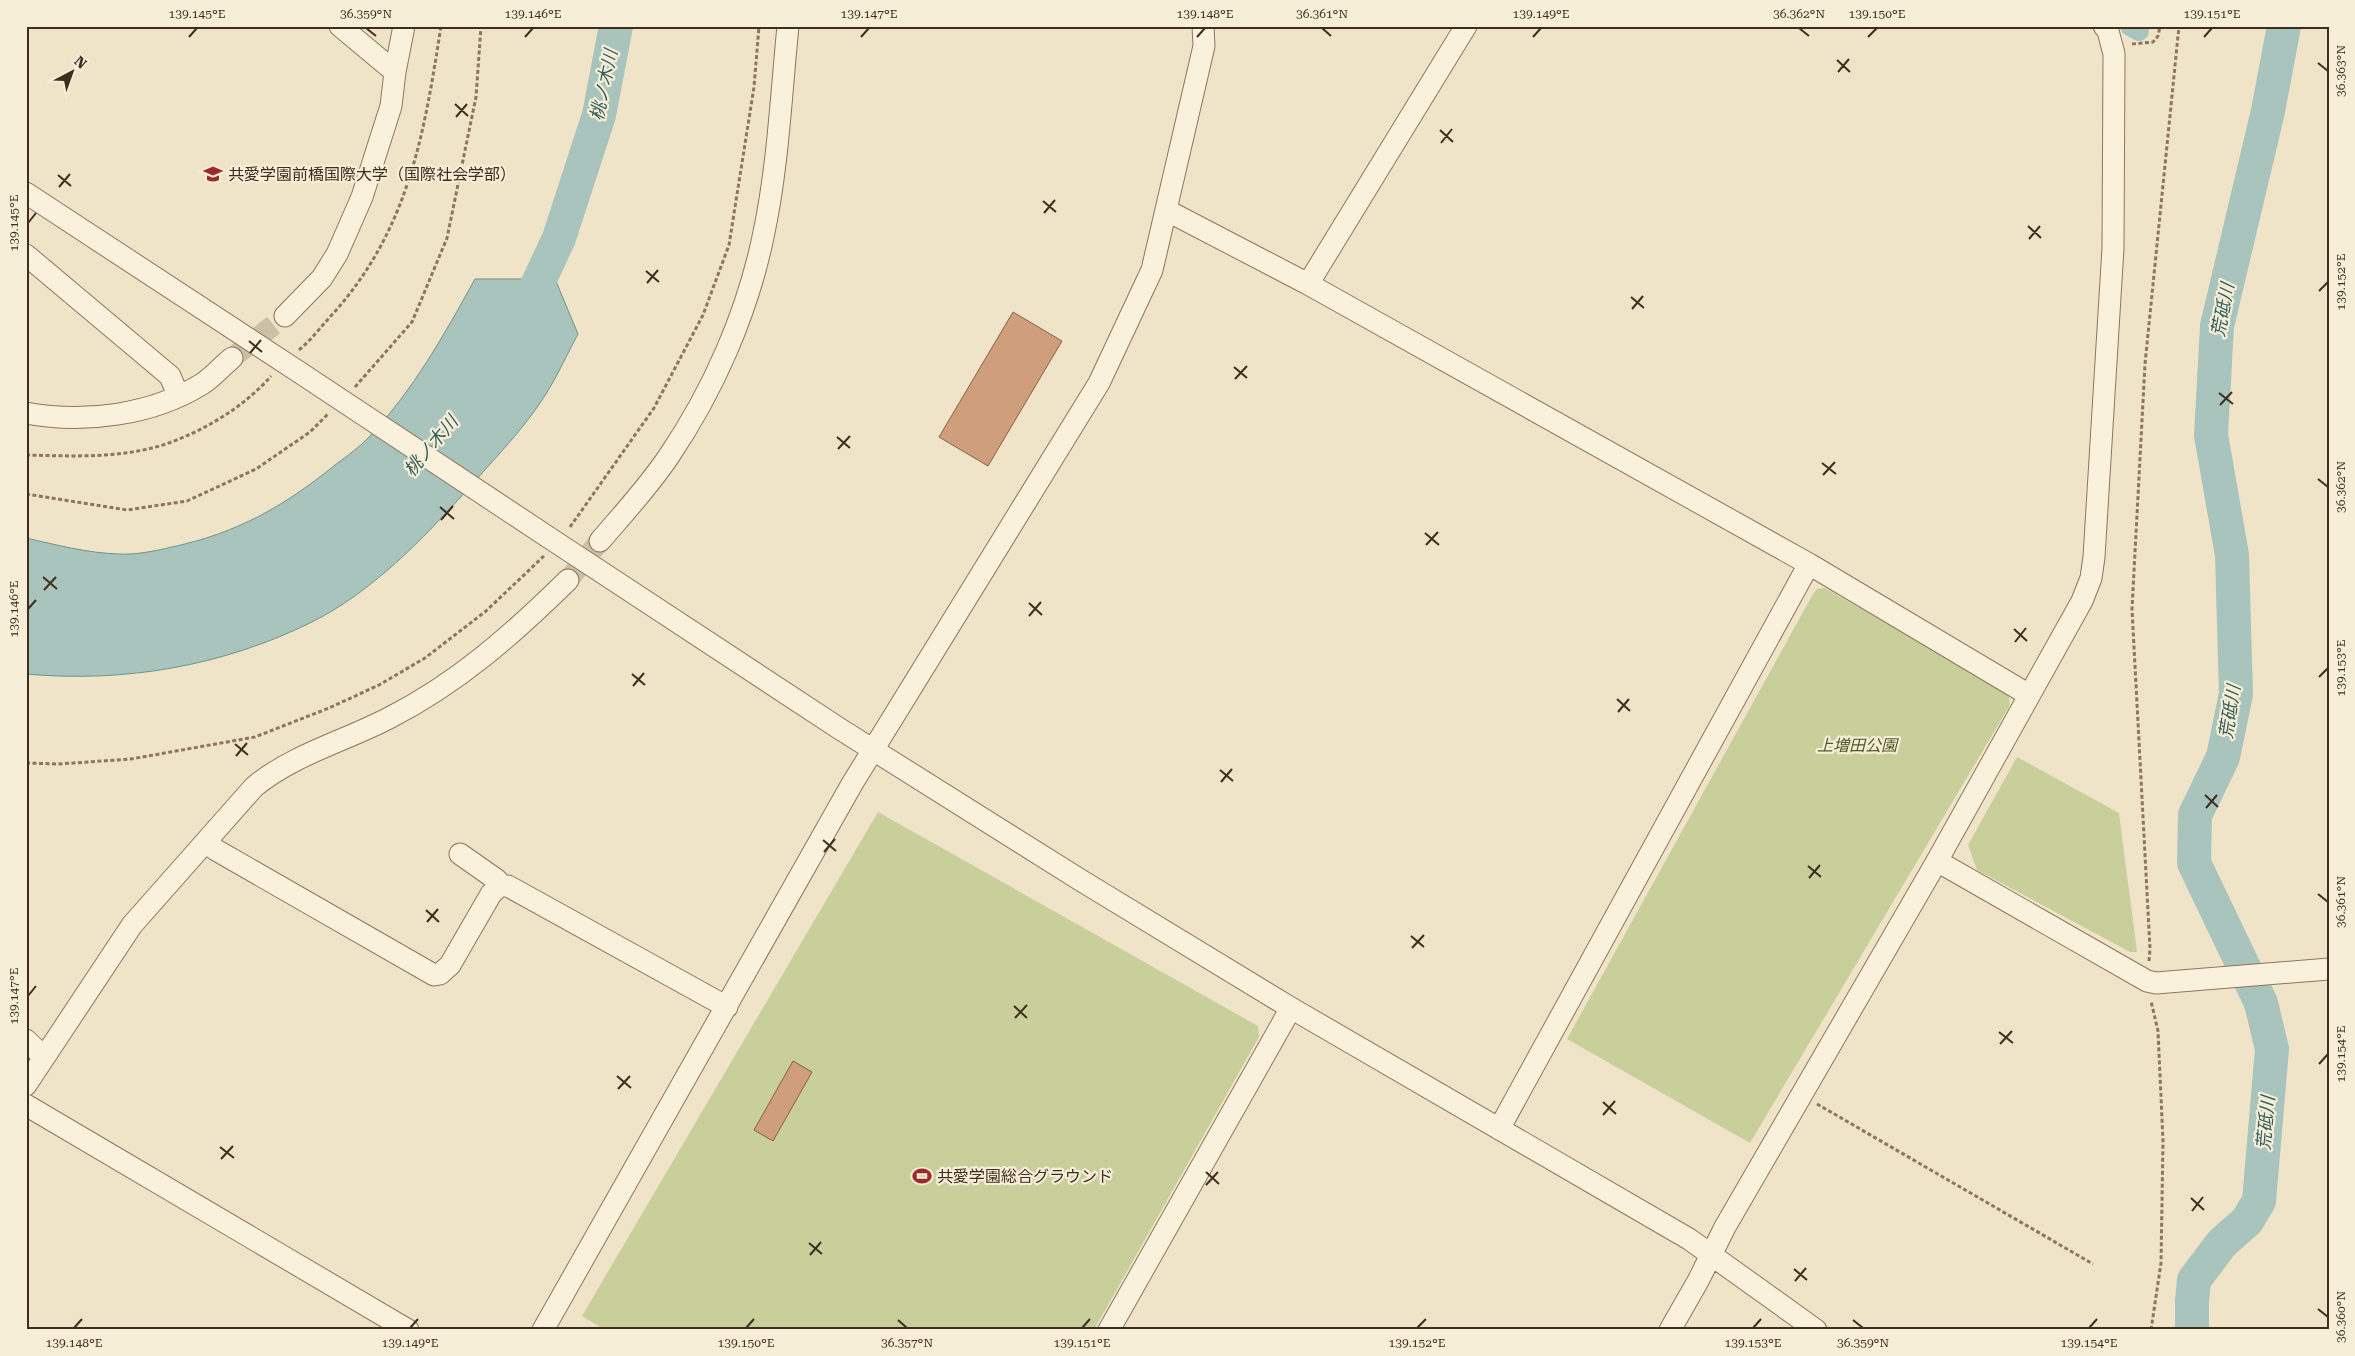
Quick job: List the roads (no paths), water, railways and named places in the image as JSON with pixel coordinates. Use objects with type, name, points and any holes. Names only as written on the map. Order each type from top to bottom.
[{"type":"street","points":[[340,26],[395,72]]},
{"type":"street","points":[[285,316],[322,278],[347,233],[362,197],[391,106],[395,72],[404,26]]},
{"type":"street","points":[[600,541],[648,484],[686,429],[718,366],[744,307],[763,237],[773,182],[788,26]]},
{"type":"street","points":[[543,1330],[852,784],[1099,383],[1152,270],[1204,46],[1203,26]]},
{"type":"street","points":[[1308,284],[1466,26]]},
{"type":"street","points":[[1670,1330],[1711,1254],[1937,860],[2082,601],[2091,578],[2094,557],[2113,248],[2112,47],[2104,26]]},
{"type":"street","points":[[26,193],[874,750],[1291,1008],[1689,1239],[1816,1330]]},
{"type":"street","points":[[1166,210],[1308,284],[1810,564],[2029,695]]},
{"type":"street","points":[[26,255],[170,376],[178,395]]},
{"type":"street","points":[[26,413],[40,416],[104,417],[162,402],[203,383],[232,358]]},
{"type":"street","points":[[1499,1129],[1810,564]]},
{"type":"street","points":[[26,1085],[132,925],[248,794],[271,773],[388,719],[452,682],[523,624],[568,580]]},
{"type":"street","points":[[206,842],[233,860],[434,975],[440,974],[450,965],[485,904],[499,886]]},
{"type":"street","points":[[460,854],[497,880],[499,886]]},
{"type":"street","points":[[1937,860],[2151,982],[2299,973],[2329,969]]},
{"type":"street","points":[[499,886],[508,886],[516,889],[727,1007]]},
{"type":"street","points":[[1109,1330],[1291,1008]]},
{"type":"street","points":[[26,1040],[44,1057]]},
{"type":"street","points":[[26,1105],[408,1330]]},
{"type":"water","points":[[475,279],[555,279],[578,334],[550,387],[528,419],[450,509],[396,563],[355,596],[334,610],[312,622],[244,650],[173,668],[137,673],[100,676],[26,674],[26,538],[95,552],[139,553],[172,547],[218,534],[278,506],[297,494],[353,451],[386,418],[401,400],[427,361]]},
{"type":"waterway","name":"桃ノ木川","points":[[521,320],[559,238],[599,115],[616,26]]},
{"type":"waterway","points":[[2130,26],[2139,31]]},
{"type":"waterway","name":"荒砥川","points":[[2192,1330],[2194,1280],[2222,1243],[2247,1221],[2259,1201],[2272,1049],[2261,1003],[2194,863],[2195,815],[2223,757],[2236,694],[2232,555],[2211,435],[2217,326],[2268,111],[2284,26]]},
{"type":"tunnel","points":[[232,358],[285,316]]},
{"type":"tunnel","points":[[568,580],[600,541]]},
{"type":"place","name":"共愛学園前橋国際大学（国際社会学部）","points":[[213,174]]},
{"type":"place","name":"共愛学園総合グラウンド","points":[[922,1176]]},
{"type":"park label","name":"上増田公園","points":[[1857,745]]}]
